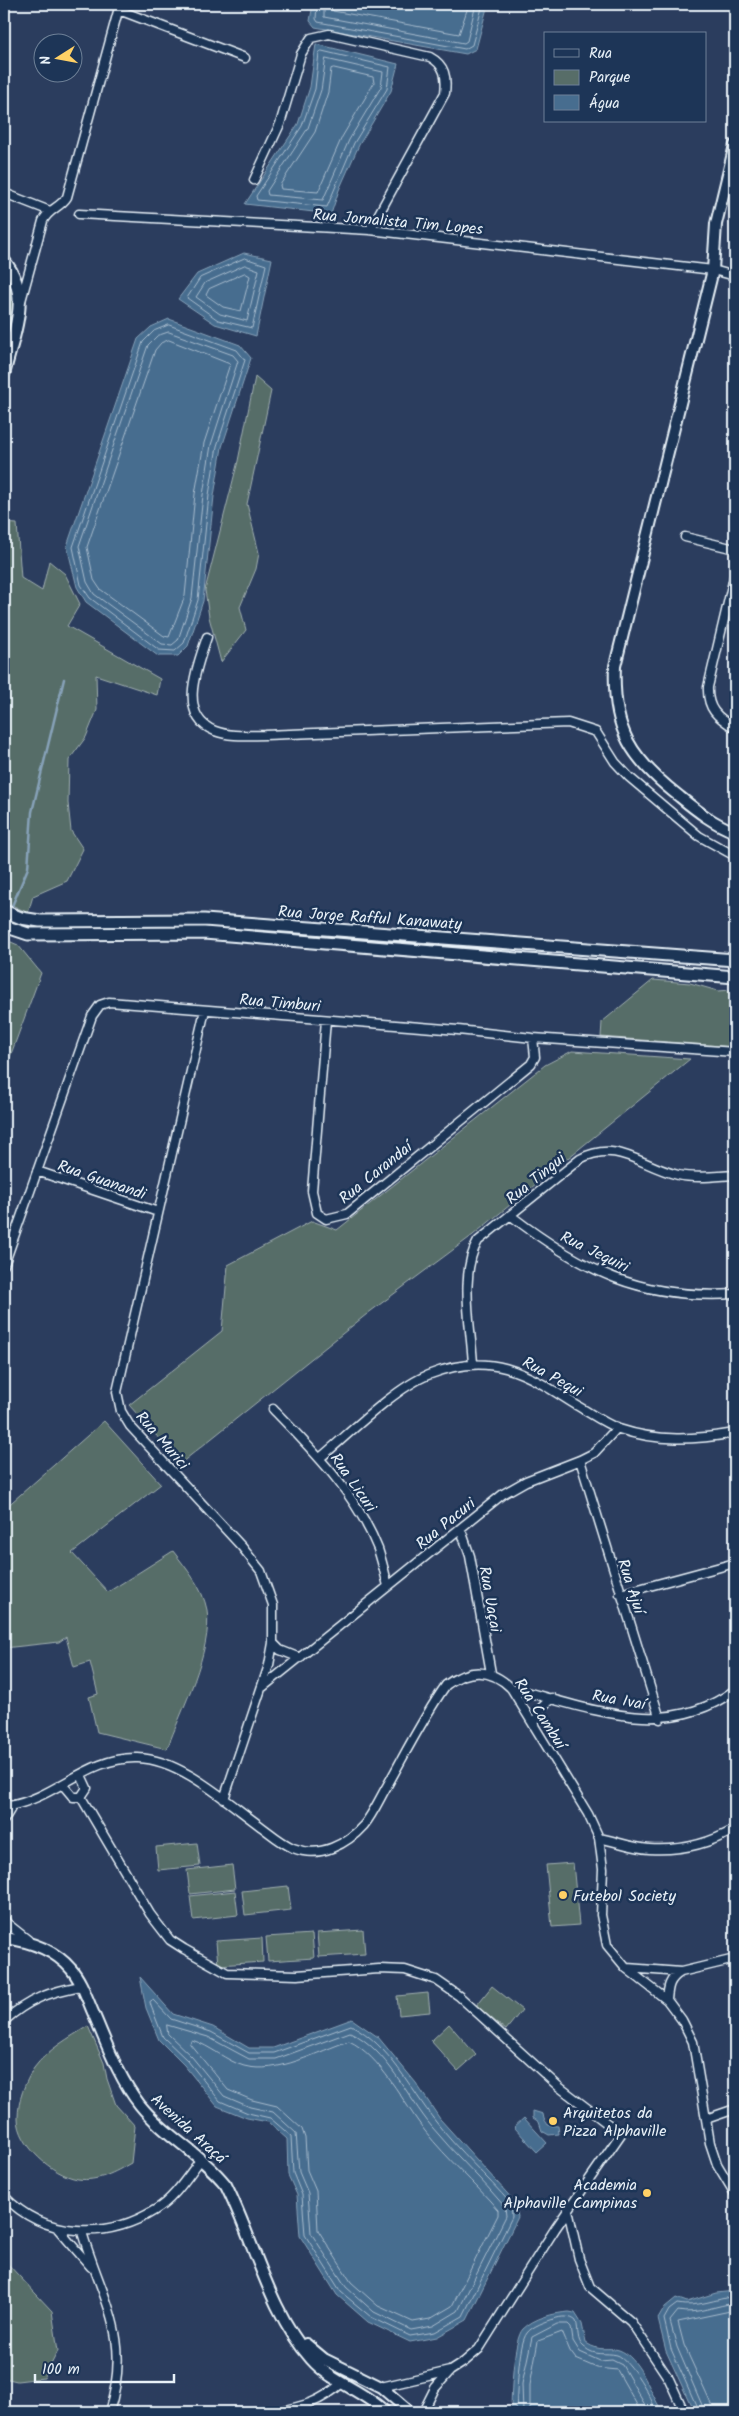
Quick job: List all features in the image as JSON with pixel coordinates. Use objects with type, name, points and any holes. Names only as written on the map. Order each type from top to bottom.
[{"type":"main road","points":[[4,261],[17,282],[21,302],[4,373]]},
{"type":"main road","name":"Rua Jorge Rafful Kanawaty","points":[[4,911],[21,918],[40,920],[204,920],[735,960]]},
{"type":"main road","name":"Rua Jorge Rafful Kanawaty","points":[[4,926],[28,934],[204,933],[735,978]]},
{"type":"main road","points":[[689,974],[690,958]]},
{"type":"street","points":[[21,302],[43,220],[50,211],[63,204],[67,197],[120,7],[245,58]]},
{"type":"street","points":[[254,180],[280,124],[301,54],[311,38],[329,34],[430,57],[438,61],[444,69],[447,81],[445,93],[370,230]]},
{"type":"street","points":[[735,145],[716,224],[713,270],[616,666],[615,691],[616,704],[623,731],[634,754],[651,775],[704,817],[735,832]]},
{"type":"street","points":[[4,193],[50,211]]},
{"type":"street","name":"Rua Jornalista Tim Lopes","points":[[80,214],[370,230],[713,270],[735,276]]},
{"type":"street","points":[[685,537],[735,549]]},
{"type":"street","points":[[735,573],[708,687],[708,698],[712,710],[718,717],[735,728]]},
{"type":"street","points":[[207,637],[195,674],[193,702],[197,716],[203,725],[215,732],[234,735],[265,735],[568,724],[596,732],[615,762],[629,776],[699,836],[735,856]]},
{"type":"street","name":"Rua Timburi","points":[[4,1265],[92,1016],[100,1005],[109,1002],[533,1038],[735,1052]]},
{"type":"street","name":"Rua Murici","points":[[206,1010],[119,1376],[117,1392],[121,1411],[130,1426],[242,1547],[261,1571],[273,1605],[273,1643],[263,1687],[224,1799]]},
{"type":"street","name":"Rua Carandaí","points":[[326,1020],[312,1191],[317,1213],[326,1219],[347,1214],[531,1064],[535,1057],[533,1038]]},
{"type":"street","name":"Rua Tingui","points":[[473,1364],[467,1269],[470,1254],[478,1241],[580,1159],[594,1152],[610,1150],[679,1175],[735,1176]]},
{"type":"street","name":"Rua Guanandi","points":[[37,1171],[158,1212]]},
{"type":"street","name":"Rua Jequiri","points":[[510,1215],[552,1247],[594,1270],[638,1287],[685,1294],[735,1294]]},
{"type":"street","name":"Rua Pequi","points":[[320,1458],[400,1392],[427,1375],[448,1368],[473,1364],[497,1365],[520,1371],[617,1428],[656,1438],[681,1440],[735,1433]]},
{"type":"street","name":"Rua Licuri","points":[[273,1410],[320,1458],[342,1484],[361,1514],[378,1550],[388,1586]]},
{"type":"street","name":"Rua Pacuri","points":[[263,1687],[503,1494],[546,1472],[594,1453],[617,1428]]},
{"type":"street","name":"Rua Ajuí","points":[[580,1460],[660,1718]]},
{"type":"street","name":"Rua Uaçai","points":[[460,1530],[470,1556],[491,1673]]},
{"type":"street","points":[[620,1594],[735,1562]]},
{"type":"street","points":[[273,1643],[280,1650],[300,1658]]},
{"type":"street","name":"Rua Cambuí","points":[[63,1785],[102,1762],[123,1758],[141,1758],[163,1762],[191,1777],[277,1839],[294,1848],[309,1851],[340,1846],[366,1823],[446,1684],[458,1676],[476,1672],[491,1673],[502,1679],[511,1688],[534,1724],[588,1814],[599,1838],[604,1869],[601,1915],[607,1945],[626,1968],[668,2000],[682,2020],[693,2042],[710,2143],[717,2164],[735,2194]]},
{"type":"street","name":"Rua Ivaí","points":[[511,1688],[613,1714],[639,1718],[660,1718],[698,1711],[721,1701],[735,1690]]},
{"type":"street","points":[[534,1724],[542,1707],[552,1698]]},
{"type":"street","points":[[81,1775],[87,1788],[81,1797]]},
{"type":"street","points":[[9,1806],[37,1799],[63,1785],[73,1797],[81,1797]]},
{"type":"street","points":[[81,1797],[150,1914],[170,1940],[184,1949],[227,1973],[297,1975],[379,1968],[404,1970],[436,1980],[459,1996],[558,2086],[622,2134],[568,2210],[478,2349],[464,2362],[450,2371],[435,2388],[423,2412]]},
{"type":"street","points":[[4,1799],[9,1806],[9,1814],[4,1820]]},
{"type":"street","points":[[599,1838],[647,1849],[678,1848],[701,1844],[735,1829]]},
{"type":"street","points":[[4,1921],[4,1931]]},
{"type":"street","points":[[4,1921],[19,1935],[34,1944]]},
{"type":"street","name":"Avenida Araçá","points":[[4,1938],[34,1944],[50,1951],[72,1970],[123,2080],[140,2105],[158,2124],[201,2159],[226,2185],[238,2207],[258,2264],[288,2325],[311,2359],[332,2379],[357,2391],[385,2412]]},
{"type":"street","points":[[626,1968],[681,1972],[735,1959]]},
{"type":"street","points":[[668,2000],[668,1986],[673,1977],[681,1972]]},
{"type":"street","points":[[4,2021],[18,2009],[50,1992],[81,1986]]},
{"type":"street","points":[[706,2119],[735,2109]]},
{"type":"street","points":[[4,2196],[15,2208],[58,2229],[82,2232],[121,2226],[156,2210],[179,2187],[201,2159]]},
{"type":"street","points":[[568,2210],[579,2259],[590,2287],[631,2322],[669,2379],[684,2412]]},
{"type":"street","points":[[58,2229],[92,2269]]},
{"type":"street","points":[[82,2232],[92,2269],[110,2306],[117,2336],[118,2366],[114,2396],[109,2412]]},
{"type":"street","name":"Avenida Araçá","points":[[288,2325],[310,2349],[324,2359],[381,2387],[410,2412]]},
{"type":"street","points":[[381,2387],[450,2371]]},
{"type":"street","points":[[276,2412],[314,2404],[326,2397],[344,2379],[355,2373]]},
{"type":"street","points":[[427,2376],[435,2388]]},
{"type":"green space","points":[[4,267],[13,288],[15,304],[4,351]]},
{"type":"green space","points":[[255,377],[271,391],[247,504],[259,553],[256,569],[240,607],[246,630],[221,662],[209,617],[205,590],[238,461]]},
{"type":"green space","points":[[4,523],[17,524],[21,578],[42,591],[49,561],[65,574],[80,604],[67,626],[160,679],[157,695],[96,675],[97,710],[86,737],[69,760],[68,803],[71,831],[83,849],[67,881],[33,896],[28,913],[4,901],[4,729],[7,725],[4,723]]},
{"type":"green space","points":[[4,939],[18,945],[41,973],[4,1073]]},
{"type":"green space","points":[[653,980],[690,983],[718,991],[731,990],[735,992],[735,1047],[601,1037],[602,1022]]},
{"type":"green space","points":[[572,1051],[690,1059],[473,1235],[367,1314],[181,1463],[129,1405],[222,1331],[228,1265],[312,1221],[337,1230],[545,1065]]},
{"type":"green space","points":[[104,1421],[161,1484],[72,1553],[108,1592],[173,1551],[198,1586],[207,1610],[208,1626],[201,1662],[167,1749],[97,1732],[89,1697],[98,1694],[90,1662],[74,1667],[66,1637],[59,1642],[4,1648],[4,1509]]},
{"type":"green space","points":[[197,1843],[200,1866],[158,1870],[156,1847]]},
{"type":"green space","name":"Futebol Society","points":[[573,1863],[579,1925],[552,1927],[546,1865]]},
{"type":"green space","points":[[232,1865],[235,1889],[190,1894],[187,1870]]},
{"type":"green space","points":[[288,1886],[291,1910],[245,1915],[242,1891]]},
{"type":"green space","points":[[235,1891],[238,1915],[193,1920],[190,1896]]},
{"type":"green space","points":[[363,1930],[365,1954],[319,1957],[317,1933]]},
{"type":"green space","points":[[312,1934],[314,1958],[268,1961],[266,1937]]},
{"type":"green space","points":[[262,1938],[263,1962],[218,1965],[216,1941]]},
{"type":"green space","points":[[492,1986],[522,2010],[506,2030],[476,2006]]},
{"type":"green space","points":[[428,1993],[430,2012],[399,2015],[397,1996]]},
{"type":"green space","points":[[449,2024],[476,2055],[458,2071],[431,2041]]},
{"type":"green space","points":[[88,2026],[104,2063],[107,2079],[116,2105],[135,2126],[131,2163],[106,2176],[85,2180],[58,2172],[38,2157],[24,2138],[18,2118],[23,2092],[34,2068],[52,2050]]},
{"type":"green space","points":[[4,2260],[52,2311],[58,2351],[44,2378],[17,2381],[4,2378]]},
{"type":"water","points":[[313,4],[488,4],[476,49],[466,54],[315,27],[310,21]]},
{"type":"water","points":[[316,44],[398,64],[391,91],[359,145],[339,190],[331,214],[245,204],[298,124],[310,87]]},
{"type":"water","points":[[244,253],[272,259],[256,336],[215,324],[178,299],[197,274]]},
{"type":"water","points":[[169,319],[240,345],[251,358],[222,447],[214,496],[203,601],[188,646],[178,656],[158,656],[86,602],[77,587],[67,546],[138,339],[151,327]]},
{"type":"water","points":[[140,1977],[173,2014],[213,2027],[249,2048],[273,2048],[352,2019],[378,2037],[416,2083],[440,2119],[515,2202],[518,2217],[467,2320],[437,2337],[410,2342],[368,2322],[337,2295],[300,2236],[297,2195],[288,2175],[287,2139],[268,2122],[247,2118],[217,2106],[184,2065],[159,2040],[146,2008]]},
{"type":"water","points":[[533,2111],[543,2114],[548,2125],[558,2126],[559,2134],[549,2135],[542,2131],[539,2122],[533,2118]]},
{"type":"water","points":[[524,2118],[547,2143],[537,2152],[514,2127]]},
{"type":"water","points":[[735,2291],[735,2412],[694,2412],[666,2351],[658,2319],[665,2307],[676,2298],[687,2302],[716,2293]]},
{"type":"water","points":[[569,2312],[575,2313],[582,2324],[586,2343],[600,2349],[619,2350],[632,2359],[643,2374],[661,2412],[511,2412],[513,2369],[517,2344],[523,2329],[538,2319]]},
{"type":"waterway","points":[[12,906],[28,868],[32,812],[64,679]]},
{"type":"place","name":"Futebol Society","points":[[563,1895]]},
{"type":"place","name":"Arquitetos da Pizza Alphaville","points":[[553,2121]]},
{"type":"place","name":"Academia Alphaville Campinas","points":[[647,2193]]}]
